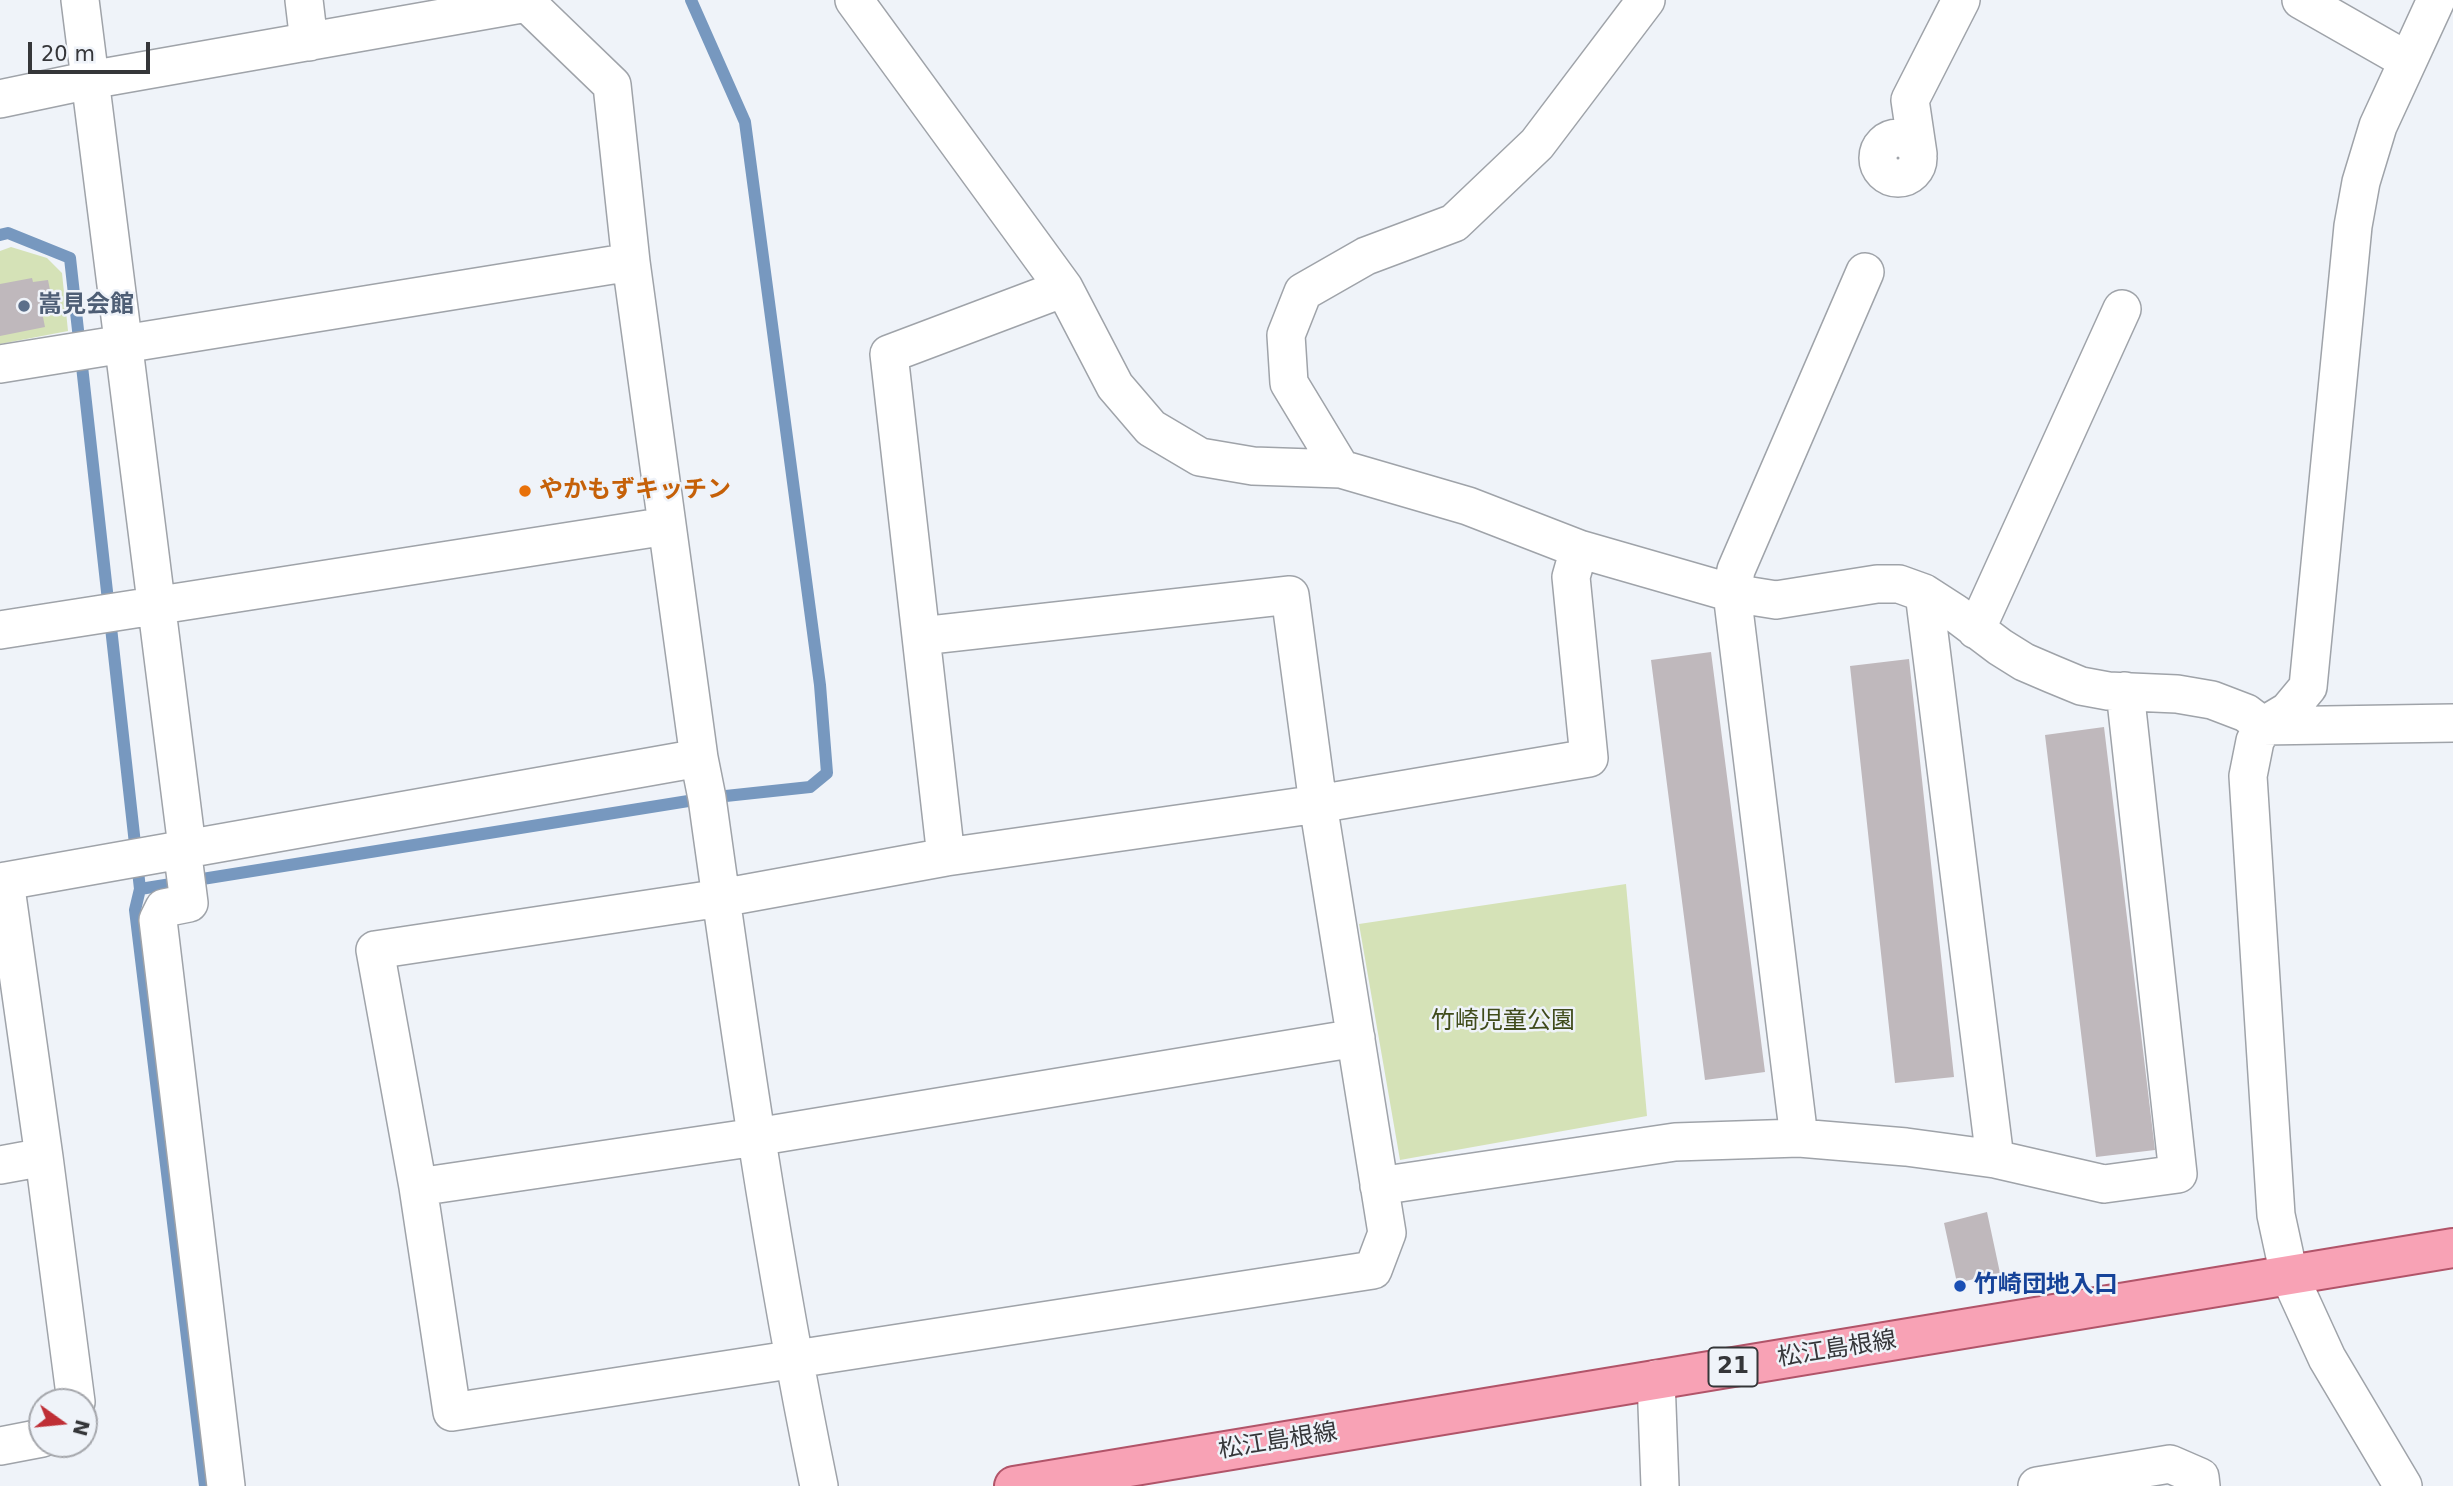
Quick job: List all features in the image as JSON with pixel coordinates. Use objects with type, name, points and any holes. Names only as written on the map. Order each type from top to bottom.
[{"type":"main road","name":"松江島根線","points":[[1014,1486],[2453,1248]]},
{"type":"street","points":[[80,0],[90,80],[95,348],[128,610],[189,903],[164,908],[158,920],[226,1486]]},
{"type":"street","points":[[304,0],[309,42]]},
{"type":"street","points":[[854,0],[1064,288],[1115,386],[1151,428],[1200,457],[1253,466],[1340,469],[1468,506],[1579,549],[1732,593],[1776,600],[1877,584],[1899,584],[1924,593],[2024,662],[2081,686],[2108,691],[2177,694],[2212,700],[2246,713],[2263,726],[2453,723]]},
{"type":"street","points":[[1340,469],[1289,383],[1286,335],[1303,292],[1366,256],[1454,223],[1537,144],[1646,0]]},
{"type":"street","points":[[1918,154],[1910,100],[1961,0]]},
{"type":"street","points":[[2301,0],[2407,61]]},
{"type":"street","points":[[2403,1486],[2327,1358],[2290,1275],[2276,1215],[2248,776],[2255,741],[2263,726],[2288,711],[2308,687],[2353,226],[2361,182],[2378,126],[2436,0]]},
{"type":"street","points":[[0,99],[90,80],[527,2],[612,85],[631,262],[699,758],[756,1138],[793,1361],[820,1486]]},
{"type":"street","points":[[0,364],[631,262]]},
{"type":"street","points":[[1799,1138],[1732,593],[1736,570],[1865,272]]},
{"type":"street","points":[[946,857],[889,354],[1064,288]]},
{"type":"street","points":[[1976,630],[2122,309]]},
{"type":"street","points":[[0,629],[667,526]]},
{"type":"street","points":[[921,636],[1290,595],[1318,804],[1387,1233],[1373,1269],[452,1412],[418,1187],[375,950],[721,898],[946,857],[1318,804],[1589,758],[1571,577],[1579,549]]},
{"type":"street","points":[[1924,593],[1995,1159]]},
{"type":"street","points":[[1379,1186],[1675,1142],[1799,1138],[1906,1147],[1995,1159],[2104,1184],[2178,1174],[2125,691]]},
{"type":"street","points":[[74,1388],[44,1157],[2,882],[121,861],[181,861],[699,758]]},
{"type":"street","points":[[418,1187],[756,1138],[1356,1038]]},
{"type":"street","points":[[0,1165],[44,1157]]},
{"type":"street","points":[[1656,1379],[1660,1486]]},
{"type":"street","points":[[0,1446],[28,1441]]},
{"type":"street","points":[[2037,1486],[2170,1464],[2200,1477],[2201,1486]]},
{"type":"green space","points":[[11,247],[47,258],[62,273],[68,331],[0,344],[0,251]]},
{"type":"green space","name":"竹崎児童公園","points":[[1626,884],[1647,1116],[1400,1160],[1359,924]]},
{"type":"building","name":"嵩見会館","points":[[32,278],[33,282],[48,280],[53,305],[41,307],[45,327],[0,336],[0,284]]},
{"type":"building","points":[[1711,652],[1765,1072],[1705,1080],[1651,660]]},
{"type":"building","points":[[1909,659],[1954,1077],[1895,1083],[1850,666]]},
{"type":"building","points":[[2104,727],[2155,1150],[2096,1157],[2045,735]]},
{"type":"building","points":[[1987,1212],[2000,1273],[1957,1283],[1944,1223]]},
{"type":"waterway","points":[[0,235],[8,233],[70,258],[140,889],[707,798],[810,787],[827,773],[820,685],[745,122],[691,0]]},
{"type":"waterway","points":[[140,889],[135,910],[205,1486]]},
{"type":"place","name":"嵩見会館","points":[[24,306]]},
{"type":"place","name":"やかもずキッチン","points":[[525,491]]},
{"type":"place","name":"竹崎団地入口","points":[[1960,1286]]}]
